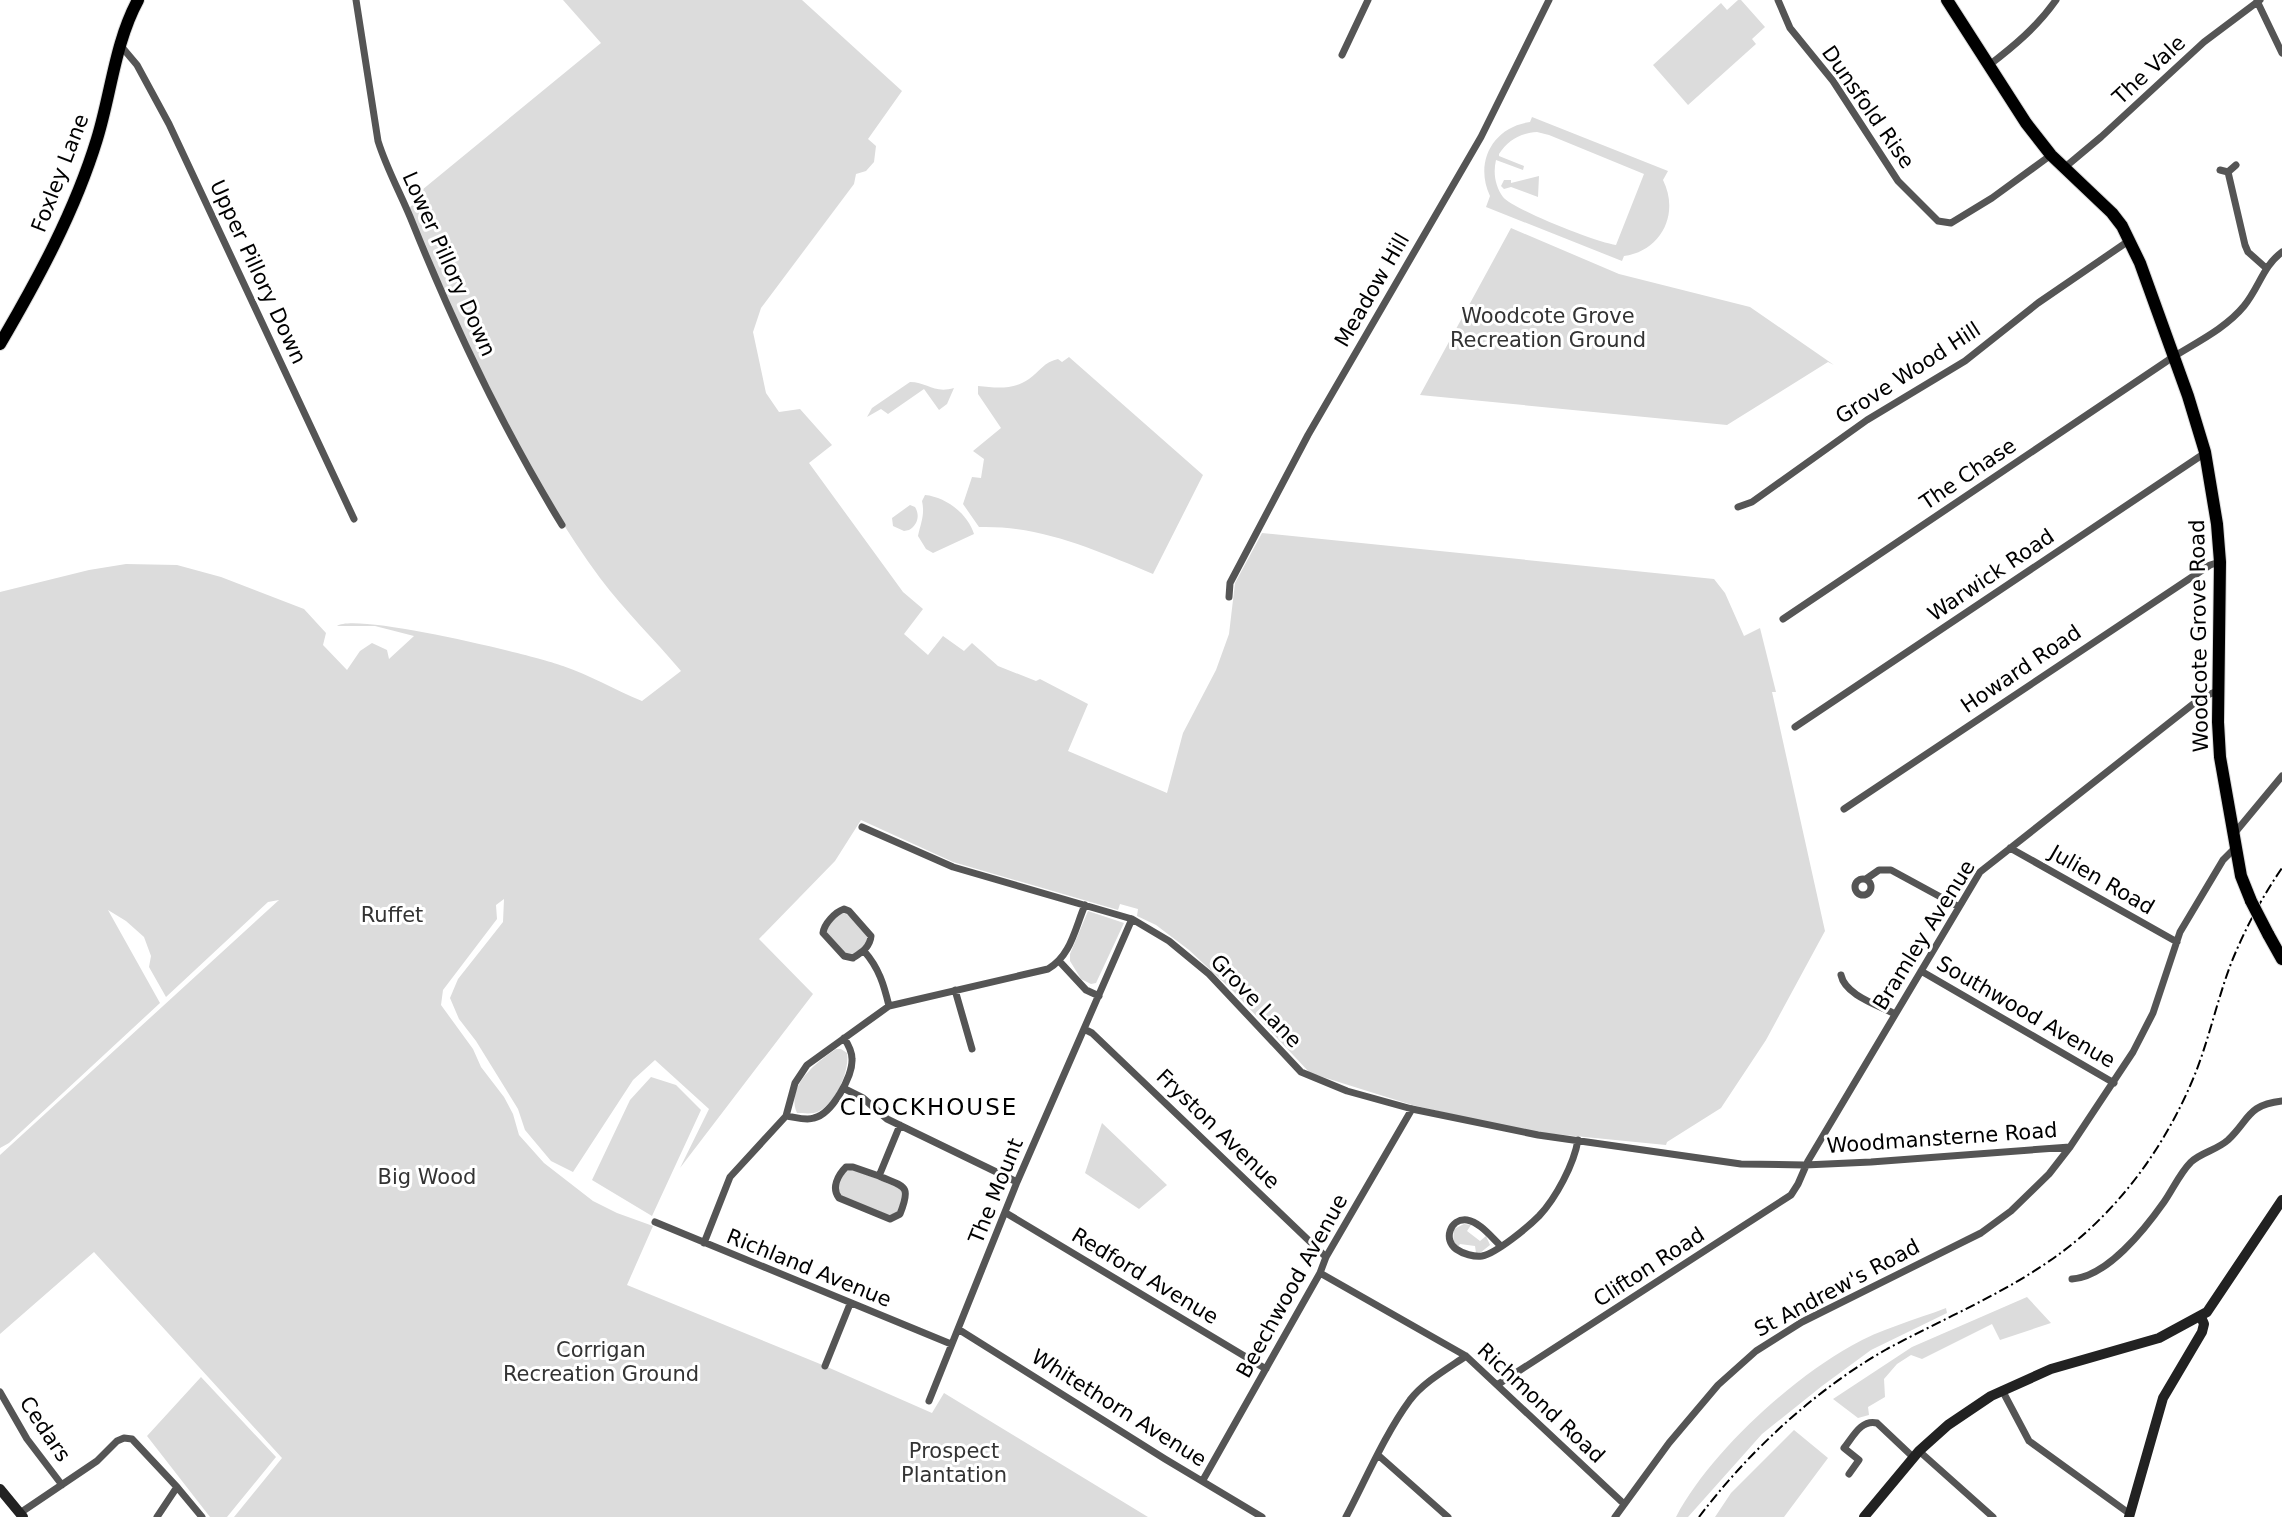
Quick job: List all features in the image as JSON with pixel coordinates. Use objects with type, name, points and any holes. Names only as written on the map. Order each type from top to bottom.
[{"type":"main road","name":"Woodcote Grove Road","points":[[1947,0],[2026,123],[2051,155],[2112,214],[2130,240],[2188,396],[2205,452],[2213,492],[2220,562],[2220,757],[2234,841],[2241,876],[2251,901],[2282,959]]},
{"type":"main road","name":"Foxley Lane","points":[[0,344],[34,284],[87,169],[135,4]]},
{"type":"main road","points":[[1864,1517],[1916,1454],[1948,1425],[2002,1390],[2069,1363],[2159,1338],[2201,1317],[2212,1307],[2282,1200]]},
{"type":"main road","points":[[2130,1515],[2163,1398],[2202,1332],[2204,1324],[2201,1317]]},
{"type":"main road","points":[[0,1489],[22,1515]]},
{"type":"street","name":"Lower Pillory Down","points":[[356,0],[378,141],[383,157],[442,295],[505,427],[562,525]]},
{"type":"street","points":[[1342,55],[1368,0]]},
{"type":"street","name":"Meadow Hill","points":[[1229,597],[1230,583],[1308,435],[1481,137],[1549,0]]},
{"type":"street","name":"Dunsfold Rise","points":[[1778,0],[1790,28],[1833,81],[1898,181],[1938,221],[1951,223],[1992,198],[2051,155]]},
{"type":"street","points":[[1988,66],[2024,38],[2044,18],[2056,0]]},
{"type":"street","points":[[2258,1],[2282,53]]},
{"type":"street","name":"The Vale","points":[[2064,168],[2101,138],[2204,42],[2258,1]]},
{"type":"street","name":"Upper Pillory Down","points":[[121,46],[137,65],[170,124],[354,519]]},
{"type":"street","points":[[2236,165],[2224,171],[2245,245],[2248,253],[2266,268]]},
{"type":"street","name":"Grove Wood Hill","points":[[1738,507],[1752,502],[1867,421],[1965,361],[2038,303],[2130,240]]},
{"type":"street","name":"The Chase","points":[[1783,619],[2228,322],[2253,295],[2266,268],[2282,252]]},
{"type":"street","name":"Warwick Road","points":[[1795,727],[2205,452]]},
{"type":"street","name":"Howard Road","points":[[1844,809],[2210,565],[2220,562]]},
{"type":"street","name":"Bramley Avenue","points":[[1805,1165],[1980,872],[2202,697],[2218,691]]},
{"type":"street","name":"Woodmansterne Road","points":[[1642,1148],[1741,1164],[1805,1165],[2070,1147],[2114,1083],[2153,1013],[2188,918],[2234,841],[2282,776]]},
{"type":"street","name":"Grove Lane","points":[[862,827],[953,867],[1132,919],[1169,941],[1209,974],[1301,1072],[1347,1091],[1496,1128],[1642,1148]]},
{"type":"street","name":"Julien Road","points":[[2010,848],[2177,942]]},
{"type":"street","points":[[1866,879],[1879,870],[1891,870],[1959,907]]},
{"type":"street","points":[[704,1243],[730,1177],[786,1115],[794,1083],[807,1065],[889,1006],[1048,968],[1060,962],[1067,952],[1084,905]]},
{"type":"street","points":[[839,911],[849,911],[869,931],[871,942],[864,951],[849,958],[825,938],[824,927],[839,911]]},
{"type":"street","name":"The Mount","points":[[929,1401],[1017,1182],[1132,919]]},
{"type":"street","points":[[864,951],[875,963],[889,1006]]},
{"type":"street","points":[[1060,962],[1086,989],[1098,996]]},
{"type":"street","name":"Southwood Avenue","points":[[1921,971],[2114,1083]]},
{"type":"street","points":[[1841,975],[1850,990],[1895,1014]]},
{"type":"street","points":[[955,990],[972,1049]]},
{"type":"street","name":"Fryston Avenue","points":[[1084,1029],[1092,1032],[1326,1257]]},
{"type":"street","points":[[786,1115],[814,1119],[825,1113],[843,1088],[852,1058],[844,1038]]},
{"type":"street","points":[[843,1088],[863,1098],[887,1119],[1017,1182]]},
{"type":"street","points":[[2072,1279],[2093,1274],[2127,1247],[2142,1232],[2191,1163],[2229,1139],[2260,1105],[2282,1101]]},
{"type":"street","name":"Beechwood Avenue","points":[[1203,1480],[1320,1273],[1326,1257],[1412,1109]]},
{"type":"street","points":[[879,1176],[900,1125]]},
{"type":"street","points":[[1501,1246],[1481,1227],[1468,1220],[1457,1222],[1450,1229],[1448,1238],[1451,1244],[1471,1256],[1483,1256],[1501,1246],[1540,1216],[1573,1162],[1578,1140]]},
{"type":"street","name":"St Andrew's Road","points":[[1615,1517],[1669,1443],[1717,1385],[1756,1351],[1802,1322],[1965,1242],[1997,1222],[2037,1187],[2070,1147]]},
{"type":"street","name":"Clifton Road","points":[[1497,1385],[1786,1199],[1795,1190],[1805,1165]]},
{"type":"street","points":[[846,1167],[879,1176],[902,1186],[907,1192],[900,1214],[896,1218],[890,1219],[836,1195],[834,1189],[846,1167]]},
{"type":"street","name":"Redford Avenue","points":[[1006,1213],[1266,1369]]},
{"type":"street","name":"Richland Avenue","points":[[654,1222],[951,1344]]},
{"type":"street","name":"Richmond Road","points":[[1320,1273],[1466,1356],[1623,1503]]},
{"type":"street","points":[[825,1366],[850,1304]]},
{"type":"street","name":"Whitethorn Avenue","points":[[958,1329],[1262,1517]]},
{"type":"street","points":[[1346,1517],[1410,1401],[1425,1385],[1466,1356]]},
{"type":"street","points":[[2002,1390],[2029,1441],[2130,1515]]},
{"type":"street","name":"Cedars","points":[[0,1392],[27,1439],[62,1485]]},
{"type":"street","points":[[1849,1474],[1859,1460],[1844,1448],[1863,1424],[1877,1423],[1993,1517]]},
{"type":"street","points":[[22,1515],[124,1438],[132,1439],[202,1517]]},
{"type":"street","points":[[1378,1455],[1448,1517]]},
{"type":"street","points":[[157,1517],[177,1487]]},
{"type":"green space","points":[[563,0],[802,0],[902,91],[868,139],[876,146],[874,162],[866,171],[856,174],[854,184],[761,308],[753,332],[766,393],[779,412],[800,409],[832,445],[809,463],[903,592],[923,609],[904,634],[928,655],[943,636],[964,651],[972,643],[998,666],[1036,681],[1040,679],[1088,704],[1068,751],[1167,793],[1183,733],[1216,670],[1229,634],[1235,583],[1262,533],[1714,579],[1725,593],[1744,636],[1760,628],[1776,692],[1772,692],[1825,931],[1766,1040],[1721,1108],[1666,1145],[1524,1131],[1412,1105],[1310,1073],[1233,991],[1189,950],[1156,925],[1137,916],[1138,909],[1120,904],[1118,910],[953,862],[861,820],[835,861],[759,939],[813,994],[680,1168],[709,1109],[655,1060],[633,1080],[573,1172],[551,1161],[525,1130],[518,1109],[476,1041],[459,1019],[450,998],[458,979],[503,922],[504,899],[496,905],[497,919],[443,990],[441,1005],[504,1097],[513,1114],[519,1135],[544,1163],[593,1201],[653,1226],[627,1285],[932,1413],[944,1393],[1148,1517],[234,1517],[282,1458],[94,1252],[0,1334],[0,1155],[279,900],[268,902],[166,997],[149,967],[151,956],[144,937],[108,910],[160,1003],[9,1143],[0,1148],[0,592],[89,570],[126,564],[177,565],[221,577],[304,609],[326,633],[323,645],[347,670],[360,651],[372,643],[387,650],[389,659],[414,636],[375,626],[337,626],[351,623],[376,625],[446,637],[545,661],[583,674],[642,701],[681,671],[600,578],[543,491],[493,399],[409,208],[419,199],[411,199],[601,43]]},
{"type":"green space","points":[[1741,0],[1765,27],[1752,39],[1756,44],[1688,105],[1653,65],[1721,3],[1727,10]]},
{"type":"green space","points":[[1532,117],[1668,171],[1663,180],[1668,193],[1668,218],[1657,239],[1637,253],[1624,256],[1622,261],[1486,207],[1490,196],[1484,171],[1490,148],[1506,131],[1530,122]],"holes":[[[1537,132],[1644,174],[1616,245],[1539,217],[1510,203],[1500,193],[1495,179],[1496,160],[1523,170],[1524,166],[1499,156],[1503,149],[1510,141],[1525,134]]]},
{"type":"green space","points":[[1539,176],[1538,197],[1501,186],[1504,180],[1511,180],[1511,183]]},
{"type":"green space","name":"Woodcote Grove Recreation Ground","points":[[1511,228],[1619,274],[1750,307],[1834,365],[1828,362],[1727,425],[1420,395]]},
{"type":"green space","points":[[1069,357],[1203,475],[1153,574],[1090,548],[1047,535],[1025,530],[979,527],[963,504],[972,477],[981,478],[984,459],[973,451],[1001,428],[978,394],[978,386],[1011,387],[1029,379],[1049,362],[1058,359],[1062,362]]},
{"type":"green space","points":[[910,382],[941,390],[954,388],[947,404],[939,410],[924,389],[888,414],[881,409],[867,417],[872,408]]},
{"type":"green space","points":[[925,495],[941,499],[955,508],[967,520],[974,534],[933,553],[926,549],[918,536]]},
{"type":"green space","points":[[910,505],[915,507],[917,513],[914,525],[904,531],[893,526],[892,518]]},
{"type":"green space","points":[[1088,911],[1124,923],[1096,983],[1091,984],[1081,979],[1070,961],[1070,954]]},
{"type":"green space","points":[[844,912],[867,932],[868,941],[849,956],[827,937],[826,928],[839,913]]},
{"type":"green space","points":[[836,1049],[847,1053],[847,1061],[843,1079],[834,1097],[821,1110],[814,1113],[797,1113],[794,1103],[799,1084],[812,1068]]},
{"type":"green space","points":[[651,1077],[676,1085],[701,1110],[652,1216],[592,1180],[630,1100]]},
{"type":"green space","points":[[1102,1123],[1167,1185],[1139,1209],[1085,1173]]},
{"type":"green space","points":[[853,1169],[901,1189],[904,1193],[898,1211],[889,1216],[842,1196],[837,1189],[845,1172]]},
{"type":"green space","points":[[1464,1224],[1471,1225],[1467,1231],[1480,1241],[1486,1236],[1490,1245],[1480,1253],[1476,1253],[1475,1246],[1460,1244],[1458,1247],[1453,1242],[1454,1229]]},
{"type":"green space","points":[[2027,1297],[2051,1323],[2000,1340],[1992,1324],[1922,1359],[1911,1355],[1897,1364],[1884,1379],[1885,1397],[1868,1407],[1869,1415],[1858,1418],[1833,1399],[1912,1347]]},
{"type":"green space","points":[[1946,1308],[1947,1313],[1871,1350],[1822,1386],[1762,1434],[1688,1517],[1676,1517],[1690,1493],[1730,1444],[1803,1378],[1862,1340]]},
{"type":"green space","points":[[201,1377],[276,1457],[227,1517],[210,1517],[147,1436]]},
{"type":"green space","points":[[1794,1430],[1828,1458],[1784,1517],[1715,1517],[1731,1493]]},
{"type":"railway","points":[[1699,1517],[1761,1446],[1835,1383],[1887,1349],[2000,1291],[2054,1258],[2079,1239],[2116,1203],[2152,1156],[2182,1104],[2202,1055],[2237,949],[2282,868]]},
{"type":"district","name":"CLOCKHOUSE","points":[[929,1107]]},
{"type":"park label","name":"Ruffet","points":[[392,915]]},
{"type":"park label","name":"Big Wood","points":[[427,1177]]},
{"type":"park label","name":"Corrigan Recreation Ground","points":[[601,1362]]},
{"type":"park label","name":"Prospect Plantation","points":[[954,1463]]}]
